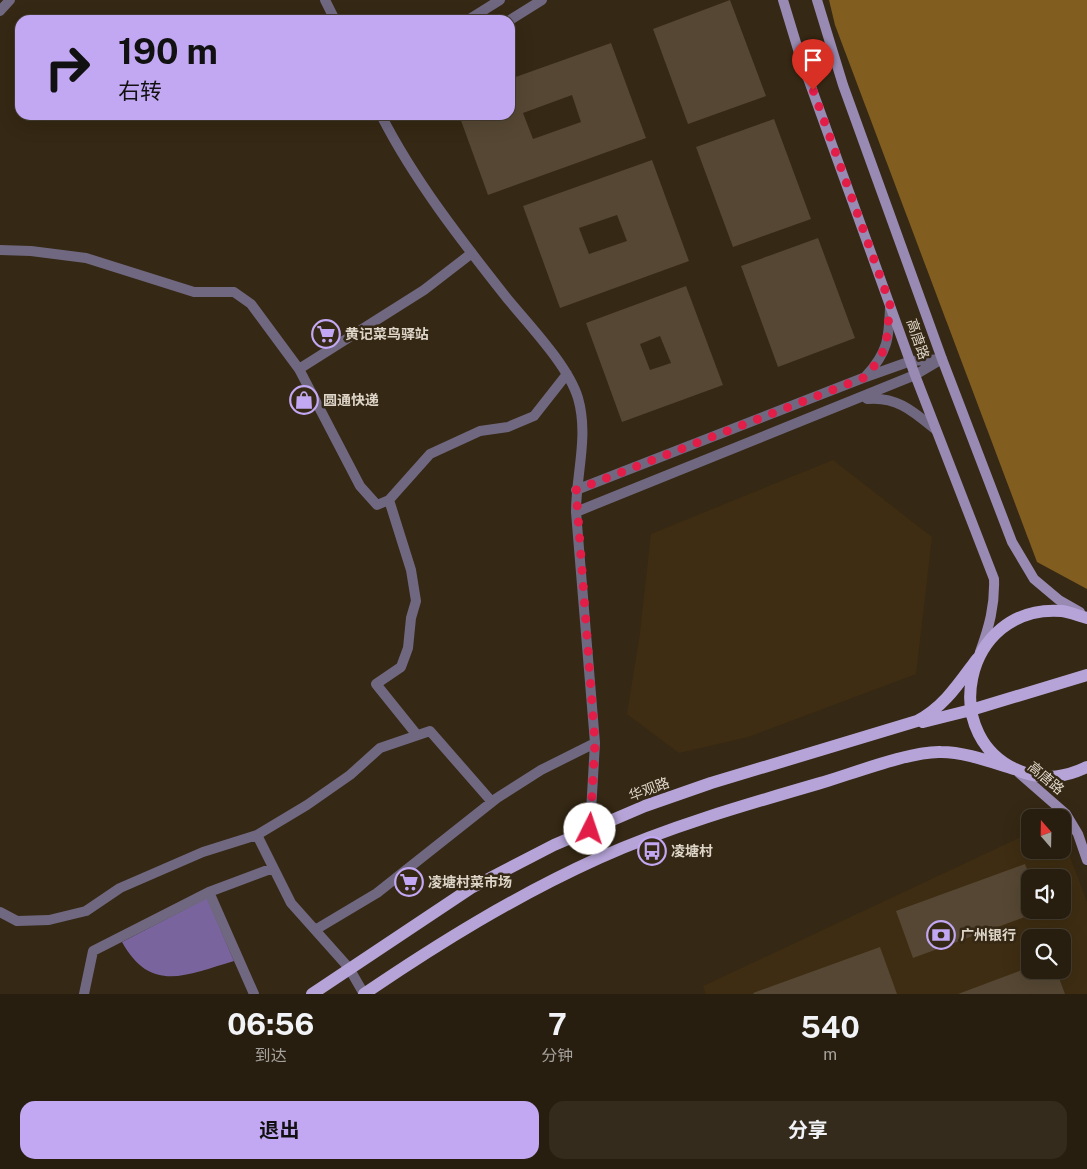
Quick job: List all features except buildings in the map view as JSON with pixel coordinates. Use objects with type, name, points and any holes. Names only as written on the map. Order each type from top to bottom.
[{"type":"main road","name":"华观路","points":[[312,994],[472,888],[528,857],[590,829],[711,783],[906,726],[931,714],[944,702],[995,633],[1013,620],[1038,612],[1062,611],[1087,617]]},
{"type":"main road","points":[[977,659],[970,683],[971,710],[986,744],[994,755],[1014,769]]},
{"type":"main road","points":[[906,726],[971,710],[1087,676]]},
{"type":"main road","points":[[364,994],[466,926],[600,858],[679,827],[783,794],[926,753],[956,753],[1035,776],[1052,778],[1075,773],[1087,767]]},
{"type":"street","points":[[0,11],[10,0]]},
{"type":"street","points":[[325,0],[332,15]]},
{"type":"street","points":[[476,15],[500,0]]},
{"type":"street","points":[[515,17],[542,0]]},
{"type":"street","name":"高唐路","points":[[783,0],[800,56],[915,375],[994,579],[994,606],[977,659]]},
{"type":"street","name":"高唐路","points":[[817,0],[843,85],[1001,516],[1020,558],[1034,579],[1046,590],[1087,617]]},
{"type":"street","points":[[384,120],[397,146],[472,253],[567,374],[578,399],[583,435],[576,490],[576,512],[595,743],[590,829]]},
{"type":"street","points":[[0,250],[31,250],[86,258],[194,292],[234,292],[251,304],[299,369],[360,486],[377,504],[389,500],[430,454],[480,431],[508,428],[534,416],[567,374]]},
{"type":"street","points":[[299,369],[424,290],[472,253]]},
{"type":"street","points":[[863,378],[876,364],[886,346],[890,304]]},
{"type":"street","points":[[576,490],[863,378],[911,361],[942,359]]},
{"type":"street","points":[[576,512],[856,400],[915,375],[942,359]]},
{"type":"street","points":[[856,400],[876,398],[901,403],[936,430]]},
{"type":"street","points":[[389,500],[411,570],[416,601],[411,618],[408,648],[401,667],[376,684],[417,735]]},
{"type":"street","points":[[0,912],[17,921],[25,921],[49,920],[86,912],[120,888],[203,852],[257,835],[307,806],[350,775],[380,748],[430,731],[492,802]]},
{"type":"street","points":[[315,930],[377,893],[492,802],[541,770],[595,743]]},
{"type":"street","name":"高唐路","points":[[1014,769],[1066,814],[1078,834],[1087,860]]},
{"type":"street","points":[[257,835],[291,903],[350,968],[364,994]]},
{"type":"street","points":[[84,994],[93,951],[209,892],[273,868]]},
{"type":"street","points":[[209,892],[254,994]]},
{"type":"shaded area","points":[[829,0],[1087,0],[1087,589],[1037,562],[835,25]]},
{"type":"shaded area","points":[[833,460],[932,537],[916,674],[748,737],[679,753],[627,714],[640,633],[651,534]]},
{"type":"shaded area","points":[[1021,837],[1021,859],[1071,859],[1087,902],[1087,994],[706,994],[703,986]]},
{"type":"shaded area","points":[[207,898],[234,961],[185,975],[158,975],[145,969],[133,958],[122,942]]},
{"type":"place","name":"黄记菜鸟驿站","points":[[326,334]]},
{"type":"place","name":"圆通快递","points":[[304,400]]},
{"type":"place","name":"凌塘村","points":[[652,851]]},
{"type":"place","name":"凌塘村菜市场","points":[[409,882]]},
{"type":"place","name":"广州银行","points":[[941,935]]},
{"type":"route","points":[[590,829],[595,743],[576,512],[576,490],[863,378],[880,359],[886,346],[889,336],[890,304],[813,90]]}]
